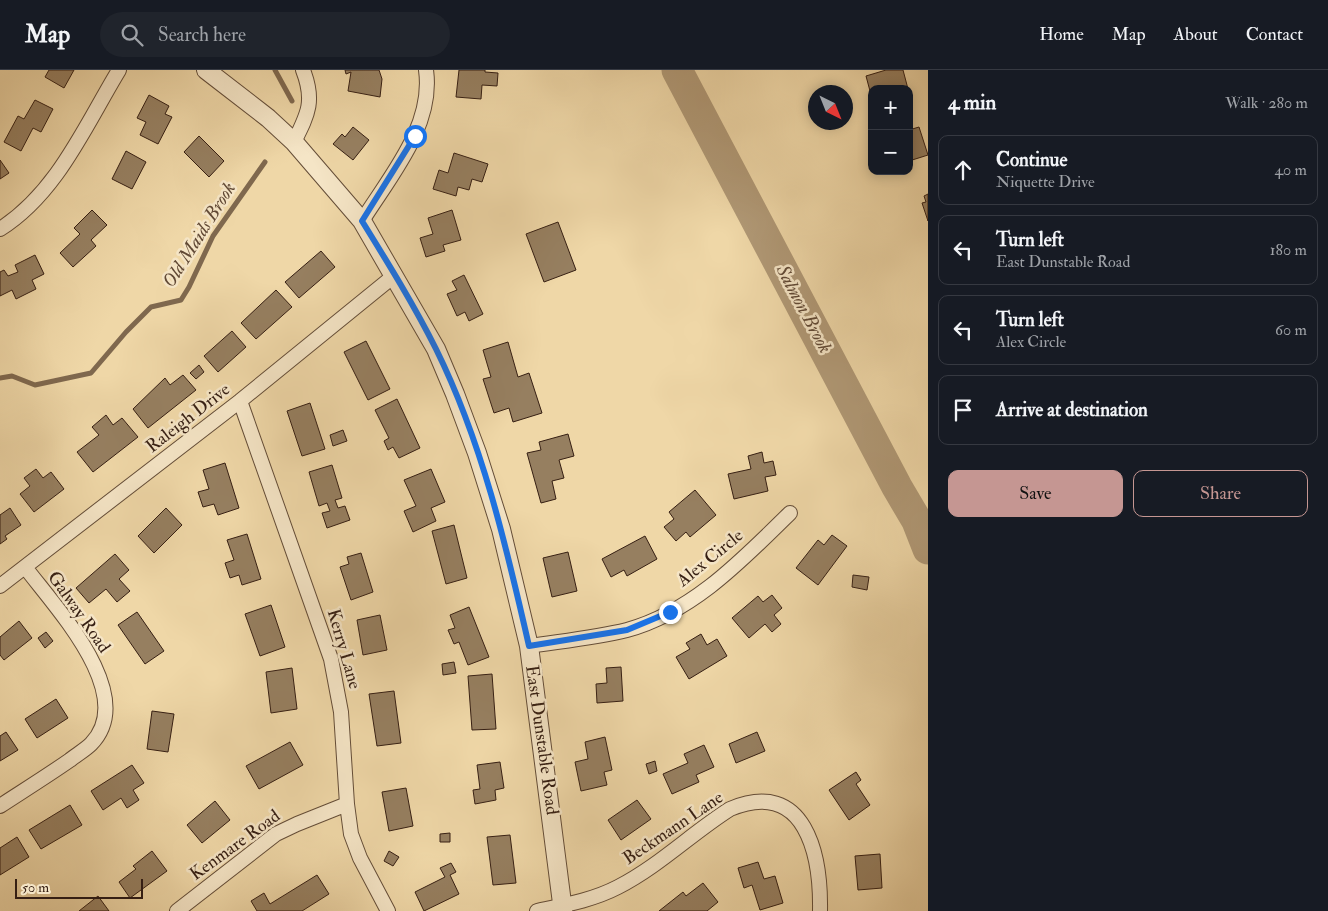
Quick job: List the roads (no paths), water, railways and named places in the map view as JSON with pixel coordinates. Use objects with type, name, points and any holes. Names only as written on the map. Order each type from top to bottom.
[{"type":"street","points":[[0,229],[18,218],[46,190],[119,70]]},
{"type":"street","name":"East Dunstable Road","points":[[206,70],[268,118],[294,142],[362,221],[395,275],[436,349],[477,453],[501,530],[529,646],[563,908]]},
{"type":"street","points":[[294,142],[308,114],[310,101],[310,88],[303,70]]},
{"type":"street","points":[[362,221],[415,136],[428,92],[426,70]]},
{"type":"street","name":"Raleigh Drive","points":[[0,586],[240,401],[395,275]]},
{"type":"street","name":"Kerry Lane","points":[[240,401],[331,659],[341,712],[347,804],[351,834],[360,858],[388,911]]},
{"type":"street","name":"Alex Circle","points":[[529,646],[627,630],[670,612],[714,584],[790,513]]},
{"type":"street","name":"Galway Road","points":[[0,806],[91,744],[102,728],[106,709],[104,689],[97,671],[77,636],[25,567]]},
{"type":"street","name":"Beckmann Lane","points":[[563,908],[617,888],[637,877],[730,809],[743,804],[758,802],[772,803],[786,809],[805,828],[812,841],[818,864],[820,911]]},
{"type":"street","name":"Kenmare Road","points":[[177,911],[276,834],[347,804]]},
{"type":"street","points":[[537,911],[563,908]]},
{"type":"waterway","name":"Old Maids Brook","points":[[275,70],[292,101]]},
{"type":"waterway","name":"Salmon Brook","points":[[677,70],[897,487],[917,521],[928,549]]},
{"type":"waterway","name":"Old Maids Brook","points":[[0,378],[12,376],[35,385],[91,373],[126,332],[151,307],[181,300],[213,236],[265,162]]}]
